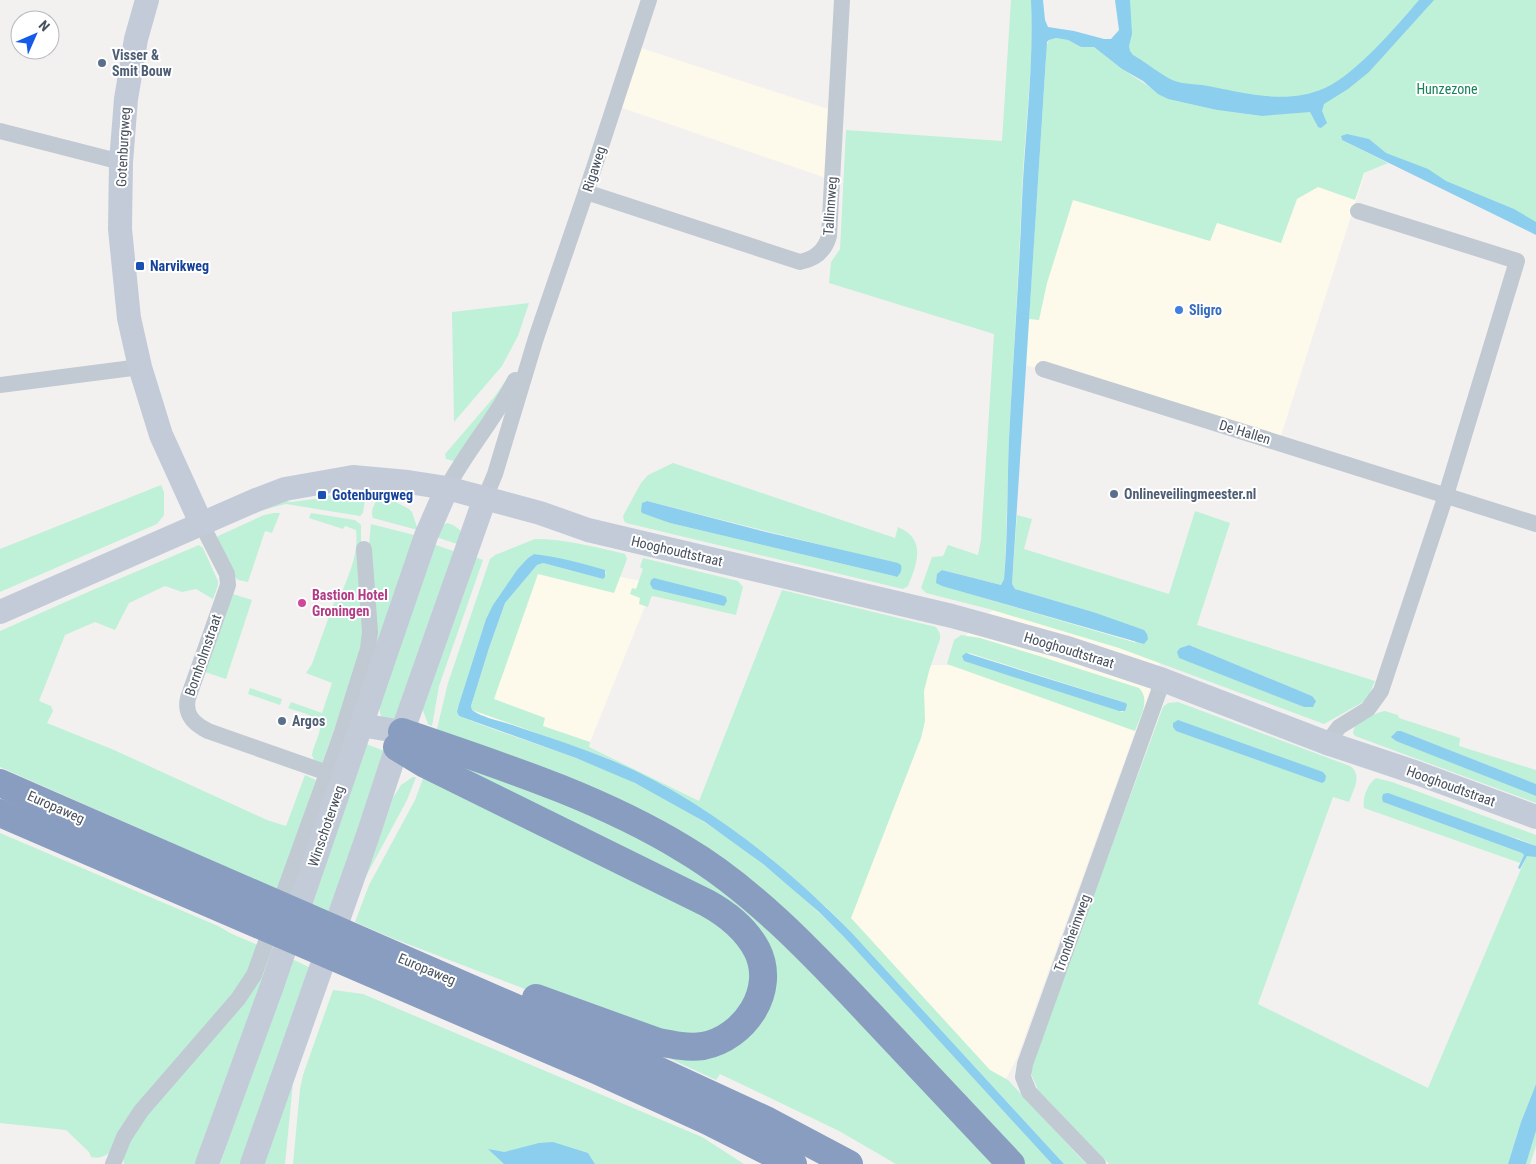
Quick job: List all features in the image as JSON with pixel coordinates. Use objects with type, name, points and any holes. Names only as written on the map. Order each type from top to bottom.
[{"type":"highway","points":[[400,739],[425,764],[680,889],[720,911],[742,929],[751,940],[760,959],[762,980],[758,1002],[751,1014],[735,1032],[724,1039],[703,1046],[682,1047],[658,1042],[544,1001],[404,959]]},
{"type":"highway","points":[[400,739],[556,786],[610,809],[685,849],[734,883],[814,956],[1011,1164]]},
{"type":"highway","name":"Europaweg","points":[[0,783],[258,895],[362,955],[598,1071],[708,1121],[793,1164]]},
{"type":"highway","name":"Europaweg","points":[[0,813],[250,921],[362,955],[404,959],[660,1071],[768,1121],[849,1164]]},
{"type":"highway","points":[[598,1071],[754,1164]]},
{"type":"street","name":"Gotenburgweg","points":[[147,0],[136,39],[126,99],[121,162],[120,229],[130,318],[140,367],[161,435],[201,523]]},
{"type":"street","name":"Rigaweg","points":[[483,505],[495,474],[536,338],[649,0]]},
{"type":"street","name":"Tallinnweg","points":[[586,192],[800,262],[820,253],[827,242],[830,230],[842,0]]},
{"type":"street","points":[[0,131],[121,162]]},
{"type":"street","points":[[1327,743],[1339,727],[1368,709],[1382,691],[1446,495],[1517,261],[1358,211]]},
{"type":"street","name":"Rigaweg","points":[[444,496],[460,465],[507,397],[536,338]]},
{"type":"street","points":[[0,385],[140,367]]},
{"type":"street","name":"De Hallen","points":[[1044,370],[1536,524]]},
{"type":"street","points":[[0,612],[201,523],[285,489],[320,483],[444,496]]},
{"type":"street","name":"Hooghoudtstraat","points":[[444,496],[952,616],[1064,647],[1163,680],[1327,743],[1417,773],[1536,817]]},
{"type":"street","name":"Winschoterweg","points":[[113,1164],[124,1137],[141,1111],[248,986],[335,776],[361,725],[426,536],[444,496]]},
{"type":"street","points":[[252,1164],[483,505]]},
{"type":"street","name":"Bornholmstraat","points":[[201,523],[227,574],[228,585],[188,698],[187,710],[189,715],[197,725],[208,731],[335,776]]},
{"type":"street","name":"Winschoterweg","points":[[208,1164],[272,986],[335,776],[342,732],[368,649],[370,632],[364,549]]},
{"type":"street","name":"Trondheimweg","points":[[1098,1164],[1029,1092],[1023,1077],[1027,1058],[1163,680]]},
{"type":"street","points":[[361,725],[400,739]]},
{"type":"shaded area","points":[[635,46],[834,111],[829,179],[614,105]]},
{"type":"shaded area","points":[[1042,53],[1365,172],[1279,442],[1023,364]]},
{"type":"shaded area","points":[[543,560],[654,584],[588,747],[463,715]]},
{"type":"shaded area","points":[[1009,601],[1165,649],[1017,1058],[1000,1090],[837,911],[925,665],[949,665],[975,621]]},
{"type":"green space","points":[[1011,0],[1031,0],[1030,71],[1023,165],[1008,457],[1004,579],[1001,585],[942,570],[940,585],[1137,643],[1093,612],[1015,589],[1012,584],[1017,515],[1032,519],[1024,549],[1169,594],[1195,511],[1230,523],[1197,625],[1375,681],[1369,695],[1363,702],[1324,724],[1119,648],[989,609],[926,593],[921,588],[932,557],[943,556],[948,545],[978,555],[981,540],[994,334],[829,283],[831,262],[840,249],[846,130],[1002,141]],"holes":[[[1189,645],[1312,696],[1304,707],[1180,658],[1178,656],[1180,648]]]},
{"type":"green space","name":"Hunzezone","points":[[1124,0],[1536,0],[1536,229],[1341,137],[1342,140],[1388,163],[1364,173],[1355,200],[1318,187],[1297,199],[1281,243],[1217,223],[1210,241],[1073,200],[1047,283],[1039,320],[1029,319],[1046,47],[1049,40],[1056,38],[1068,40],[1081,47],[1094,47],[1122,69],[1168,99],[1217,110],[1262,116],[1310,111],[1318,127],[1314,108],[1198,94],[1125,64]]},
{"type":"green space","points":[[529,303],[518,336],[502,366],[454,422],[452,312]]},
{"type":"green space","points":[[510,374],[508,381],[454,461],[446,459],[445,454],[495,396]]},
{"type":"green space","points":[[673,463],[895,538],[898,527],[913,538],[916,545],[917,560],[915,568],[908,586],[903,589],[626,523],[623,516],[641,483],[648,475]],"holes":[[[647,501],[901,565],[897,577],[670,523],[642,503]]]},
{"type":"green space","points":[[161,485],[164,492],[164,515],[157,524],[0,592],[0,549]]},
{"type":"green space","points":[[321,495],[363,497],[365,499],[363,513],[360,516],[286,504],[259,511],[286,501],[322,498]]},
{"type":"green space","points":[[378,498],[394,501],[409,509],[412,512],[418,530],[373,518],[372,511]]},
{"type":"green space","points":[[280,513],[272,533],[265,531],[248,582],[238,580],[234,576],[217,539],[218,536],[264,515]]},
{"type":"green space","points":[[311,513],[355,520],[361,525],[366,632],[353,679],[322,763],[314,760],[312,755],[320,728],[317,720],[288,708],[291,702],[322,713],[332,683],[306,673],[312,664],[337,594],[341,595],[353,563],[357,539],[356,530],[345,526],[343,529],[309,518]]},
{"type":"green space","points":[[447,523],[460,530],[463,546],[433,536],[440,527]]},
{"type":"green space","points":[[371,524],[418,536],[364,679],[369,545]]},
{"type":"green space","points":[[535,539],[558,540],[592,546],[625,554],[627,559],[614,593],[538,574],[494,699],[545,718],[543,726],[590,742],[589,747],[699,801],[782,590],[936,627],[940,634],[940,639],[924,691],[925,721],[921,738],[851,918],[990,1070],[1008,1080],[1086,1164],[1064,1164],[851,932],[825,906],[769,857],[708,813],[612,760],[472,710],[471,706],[505,603],[537,565],[543,563],[603,579],[606,572],[587,565],[541,555],[534,554],[528,558],[499,596],[486,619],[459,704],[457,712],[459,716],[590,763],[641,786],[674,803],[735,843],[792,888],[845,938],[1052,1164],[1018,1164],[771,906],[436,733],[448,683],[490,559],[495,555]]},
{"type":"green space","points":[[433,544],[459,553],[400,724],[381,717],[379,707]]},
{"type":"green space","points":[[199,545],[203,548],[218,581],[213,599],[196,589],[182,592],[165,586],[129,603],[115,630],[95,622],[65,635],[39,701],[51,706],[53,711],[47,723],[114,750],[267,820],[286,826],[305,775],[316,780],[278,890],[0,767],[0,631]]},
{"type":"green space","points":[[470,555],[483,560],[439,686],[432,726],[428,724],[422,708]]},
{"type":"green space","points":[[643,558],[738,581],[743,587],[736,615],[653,596],[648,607],[639,604],[640,598],[630,594],[632,588],[636,589],[643,569],[640,567]]},
{"type":"green space","points":[[233,594],[252,600],[226,679],[205,672]]},
{"type":"green space","points":[[961,635],[980,638],[1139,688],[1144,698],[1144,703],[1135,731],[947,664],[954,640]],"holes":[[[969,653],[1126,703],[1123,712],[965,661]]]},
{"type":"green space","points":[[250,688],[282,699],[280,705],[248,694]]},
{"type":"green space","points":[[1178,702],[1350,766],[1354,770],[1356,783],[1349,802],[1333,797],[1258,1004],[1428,1088],[1526,857],[1529,855],[1536,857],[1536,1084],[1521,1122],[1508,1164],[1109,1164],[1038,1090],[1032,1076],[1032,1062],[1163,707],[1168,703]]},
{"type":"green space","points":[[1385,711],[1398,715],[1399,718],[1460,738],[1459,746],[1536,770],[1536,784],[1401,731],[1393,739],[1536,796],[1536,803],[1355,736],[1353,733],[1355,725],[1374,714]]},
{"type":"green space","points":[[366,744],[390,753],[333,915],[312,906]]},
{"type":"green space","points":[[432,749],[526,782],[721,881],[1000,1164],[896,1164],[839,1131],[720,1074],[716,1080],[664,1056],[730,1046],[765,948],[511,798]]},
{"type":"green space","points":[[424,776],[704,908],[753,959],[748,1006],[701,1040],[572,1007],[355,922],[369,885],[415,800]]},
{"type":"green space","points":[[416,777],[407,800],[344,917],[375,850],[393,798],[401,785]]},
{"type":"green space","points":[[1376,778],[1392,782],[1536,835],[1536,846],[1519,839],[1383,802],[1522,853],[1524,855],[1520,863],[1364,808],[1366,791],[1370,783]]},
{"type":"green space","points":[[0,833],[218,926],[260,946],[248,972],[236,991],[111,1151],[102,1157],[91,1157],[89,1152],[66,1130],[0,1123]]},
{"type":"green space","points":[[269,948],[277,951],[199,1164],[124,1164],[123,1155],[126,1145]]},
{"type":"green space","points":[[292,959],[315,970],[246,1164],[220,1164]]},
{"type":"green space","points":[[333,990],[363,994],[702,1137],[744,1164],[595,1164],[588,1153],[519,1149],[504,1152],[498,1158],[504,1164],[293,1164],[303,1075]]},
{"type":"green space","points":[[293,1083],[285,1164],[258,1164]]},
{"type":"green space","points":[[1536,1131],[1536,1146],[1530,1164],[1526,1164]]},
{"type":"water","points":[[1031,0],[1043,0],[1045,20],[1048,27],[1111,39],[1119,30],[1115,0],[1130,0],[1132,34],[1129,46],[1130,51],[1160,73],[1181,83],[1279,97],[1310,93],[1325,88],[1337,81],[1363,61],[1419,0],[1434,0],[1369,72],[1348,89],[1324,104],[1322,111],[1327,123],[1321,128],[1318,127],[1310,112],[1262,116],[1217,110],[1168,99],[1122,69],[1094,47],[1081,47],[1068,40],[1056,38],[1047,42],[1012,584],[1015,589],[1093,612],[1144,630],[1148,639],[1144,644],[936,583],[937,574],[942,570],[1001,585],[1004,579],[1009,439],[1030,75]]},
{"type":"water","points":[[1347,134],[1369,139],[1386,153],[1428,169],[1446,181],[1514,209],[1536,222],[1536,235],[1342,140],[1341,136]]},
{"type":"water","points":[[647,501],[766,532],[898,563],[901,565],[901,571],[897,577],[670,523],[642,513],[642,503]]},
{"type":"water","points":[[534,554],[570,560],[605,570],[605,577],[603,579],[543,563],[537,565],[505,603],[471,706],[472,710],[488,718],[588,751],[644,775],[708,813],[769,857],[851,932],[1064,1164],[1052,1164],[845,938],[819,912],[763,864],[705,822],[635,783],[576,758],[459,716],[457,712],[459,704],[486,619],[493,605],[517,570]]},
{"type":"water","points":[[654,578],[721,595],[726,597],[727,601],[724,606],[653,589],[650,584]]},
{"type":"water","points":[[1189,645],[1312,696],[1316,701],[1313,707],[1304,707],[1179,658],[1177,652],[1180,648]]},
{"type":"water","points":[[966,653],[1126,703],[1125,711],[1119,711],[964,661],[962,656]]},
{"type":"water","points":[[1178,720],[1323,772],[1326,776],[1325,781],[1322,783],[1176,731],[1173,723]]},
{"type":"water","points":[[1397,731],[1536,784],[1536,796],[1396,741],[1391,737]]},
{"type":"water","points":[[1388,793],[1536,846],[1536,857],[1527,856],[1520,869],[1518,868],[1524,855],[1522,853],[1383,802],[1383,794]]},
{"type":"water","points":[[1536,1084],[1536,1131],[1526,1164],[1508,1164],[1521,1122]]},
{"type":"water","points":[[553,1142],[588,1153],[595,1164],[504,1164],[488,1149],[504,1152],[539,1143]]},
{"type":"place","name":"Visser & Smit Bouw","points":[[102,63]]},
{"type":"place","name":"Narvikweg","points":[[140,266]]},
{"type":"place","name":"Sligro","points":[[1179,310]]},
{"type":"place","name":"Onlineveilingmeester.nl","points":[[1114,494]]},
{"type":"place","name":"Gotenburgweg","points":[[322,495]]},
{"type":"place","name":"Bastion Hotel Groningen","points":[[302,603]]},
{"type":"place","name":"Argos","points":[[282,721]]}]
